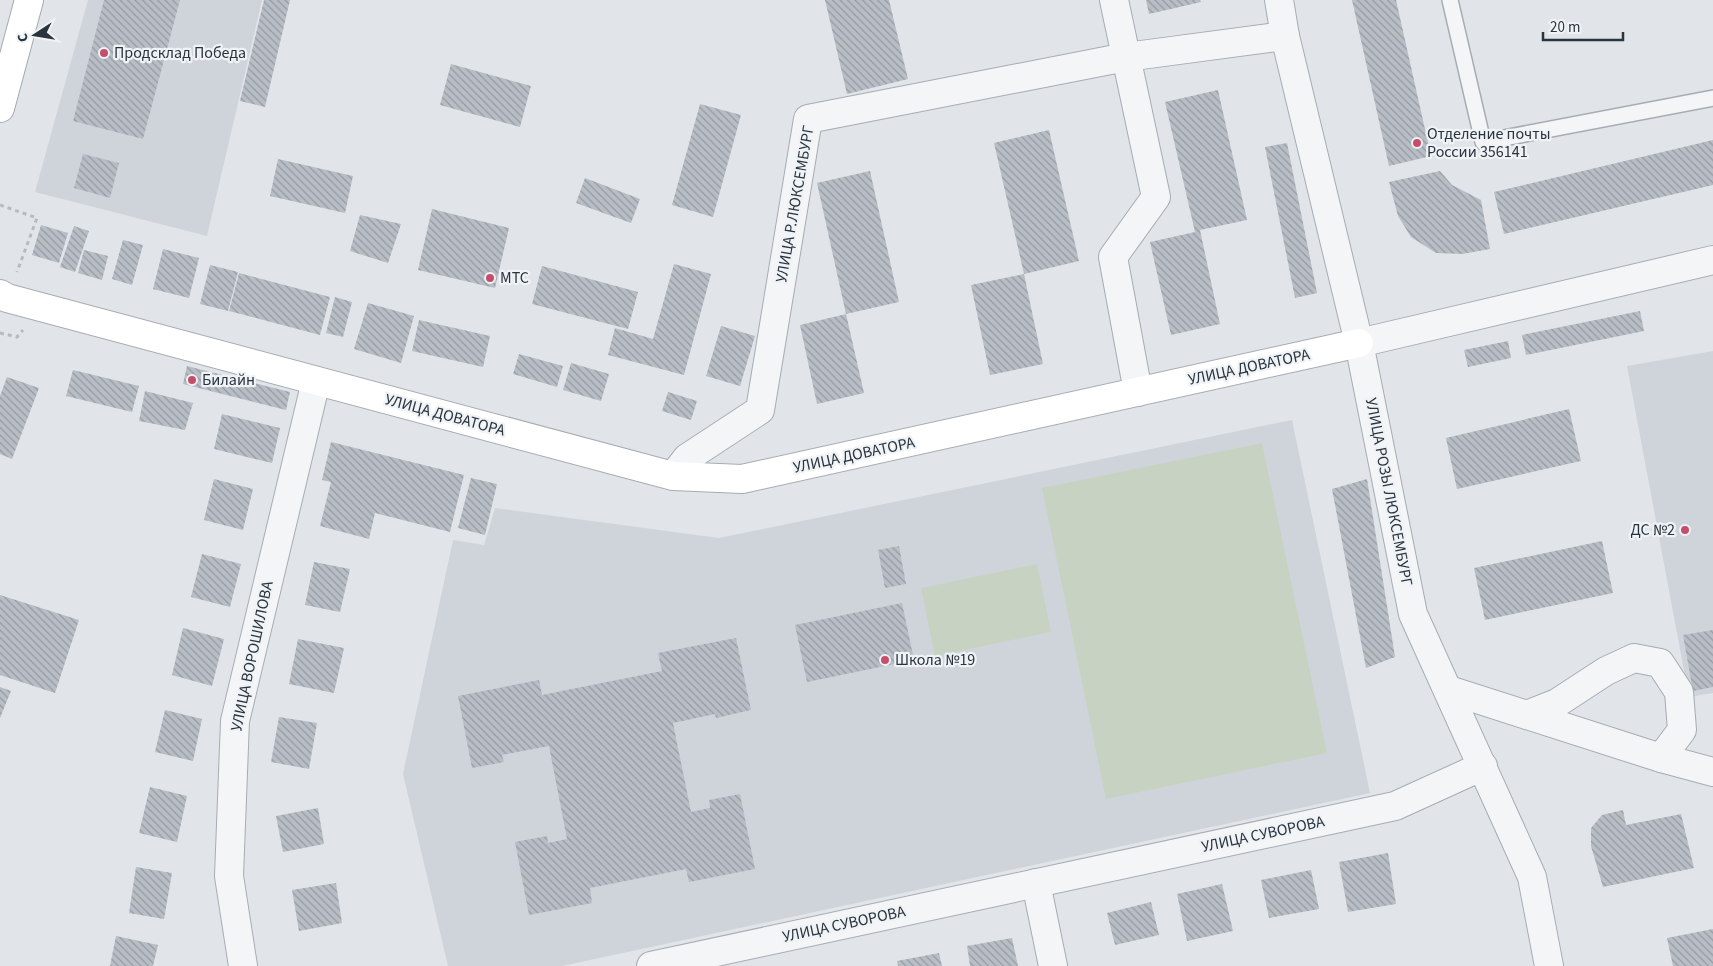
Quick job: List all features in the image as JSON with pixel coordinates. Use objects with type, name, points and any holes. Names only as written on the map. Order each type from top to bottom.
[{"type":"street","points":[[0,108],[29,0]]},
{"type":"street","points":[[1114,0],[1156,197],[1114,256],[1138,392]]},
{"type":"street","name":"УЛИЦА РОЗЫ ЛЮКСЕМБУРГ","points":[[1279,0],[1285,36],[1359,343],[1413,614],[1532,877],[1549,966]]},
{"type":"street","name":"УЛИЦА Р.ЛЮКСЕМБУРГ","points":[[673,476],[688,458],[760,410],[808,119],[1126,57],[1285,36]]},
{"type":"street","name":"УЛИЦА ДОВАТОРА","points":[[4,296],[673,476],[742,479],[1359,343],[1713,260]]},
{"type":"street","name":"УЛИЦА ВОРОШИЛОВА","points":[[243,966],[229,876],[235,721],[316,381]]},
{"type":"street","points":[[1527,715],[1557,703],[1606,672],[1634,658],[1660,663],[1679,692],[1682,730],[1662,758]]},
{"type":"street","points":[[1449,690],[1662,758],[1713,772]]},
{"type":"street","name":"УЛИЦА СУВОРОВА","points":[[651,966],[1395,806],[1483,766]]},
{"type":"street","points":[[1036,883],[1053,966]]},
{"type":"lane","points":[[1450,0],[1483,142],[1713,98]]},
{"type":"path","points":[[0,205],[37,218],[4,296]]},
{"type":"shaded area","points":[[88,0],[262,0],[207,236],[35,192]]},
{"type":"shaded area","name":"ДС №2","points":[[1713,351],[1713,693],[1689,697],[1627,366]]},
{"type":"shaded area","name":"Школа №19","points":[[1292,420],[1370,793],[562,966],[448,966],[403,774],[453,540],[484,545],[495,508],[719,538]]},
{"type":"green space","points":[[1262,443],[1327,753],[1106,799],[1042,488]]},
{"type":"green space","points":[[1037,564],[1051,632],[935,656],[921,588]]},
{"type":"building","points":[[104,0],[180,0],[143,139],[73,121]]},
{"type":"building","points":[[264,0],[290,0],[265,107],[240,101]]},
{"type":"building","points":[[825,0],[889,0],[908,79],[847,94]]},
{"type":"building","points":[[1146,0],[1200,0],[1201,2],[1149,14]]},
{"type":"building","points":[[1352,0],[1396,0],[1431,156],[1389,166]]},
{"type":"building","points":[[451,64],[531,86],[520,127],[440,105]]},
{"type":"building","points":[[1218,90],[1247,220],[1200,230],[1220,324],[1171,335],[1150,242],[1195,232],[1165,102]]},
{"type":"building","points":[[700,104],[741,115],[713,217],[672,205]]},
{"type":"building","points":[[1049,130],[1079,261],[1024,274],[994,143]]},
{"type":"building","points":[[1713,140],[1713,185],[1504,234],[1494,192]]},
{"type":"building","points":[[1287,143],[1317,293],[1295,298],[1265,147]]},
{"type":"building","points":[[83,154],[119,163],[110,198],[74,188]]},
{"type":"building","points":[[278,159],[353,176],[345,213],[270,196]]},
{"type":"building","points":[[870,171],[899,302],[846,314],[817,183]]},
{"type":"building","points":[[1440,171],[1452,185],[1481,200],[1490,249],[1462,254],[1436,253],[1411,237],[1398,216],[1389,182]]},
{"type":"building","points":[[585,178],[640,199],[631,223],[576,203]]},
{"type":"building","points":[[432,209],[509,228],[495,288],[418,270]]},
{"type":"building","points":[[360,215],[401,224],[388,263],[350,251]]},
{"type":"building","points":[[41,225],[68,233],[59,263],[32,255]]},
{"type":"building","points":[[74,226],[89,231],[75,272],[60,267]]},
{"type":"building","points":[[123,240],[143,245],[132,285],[112,279]]},
{"type":"building","points":[[163,249],[199,258],[189,298],[153,289]]},
{"type":"building","points":[[84,250],[108,256],[102,280],[78,273]]},
{"type":"building","points":[[674,264],[711,274],[684,375],[608,355],[615,328],[653,339]]},
{"type":"building","points":[[210,265],[238,272],[228,311],[200,304]]},
{"type":"building","points":[[542,266],[638,292],[628,329],[532,304]]},
{"type":"building","points":[[239,273],[330,297],[320,335],[229,311]]},
{"type":"building","points":[[1024,274],[1043,364],[990,375],[971,285]]},
{"type":"building","points":[[335,297],[352,302],[343,337],[326,333]]},
{"type":"building","points":[[368,303],[414,316],[401,363],[354,349]]},
{"type":"building","points":[[1640,311],[1644,331],[1526,355],[1522,335]]},
{"type":"building","points":[[846,314],[864,393],[817,404],[800,325]]},
{"type":"building","points":[[419,320],[490,336],[483,367],[412,351]]},
{"type":"building","points":[[721,326],[755,336],[740,386],[706,376]]},
{"type":"building","points":[[1508,341],[1511,358],[1468,367],[1464,350]]},
{"type":"building","points":[[519,354],[563,366],[557,387],[513,374]]},
{"type":"building","points":[[571,363],[609,374],[601,401],[563,390]]},
{"type":"building","points":[[187,366],[290,392],[286,410],[183,384]]},
{"type":"building","points":[[73,370],[139,386],[132,412],[66,396]]},
{"type":"building","points":[[7,377],[39,388],[12,459],[0,454],[0,396]]},
{"type":"building","points":[[145,391],[193,403],[185,430],[139,421]]},
{"type":"building","points":[[668,392],[697,401],[691,420],[662,411]]},
{"type":"building","points":[[1569,409],[1581,461],[1457,489],[1446,438]]},
{"type":"building","points":[[222,414],[280,428],[272,463],[214,449]]},
{"type":"building","points":[[331,442],[464,475],[450,532],[375,513],[369,539],[320,526],[331,482],[322,480]]},
{"type":"building","points":[[471,478],[497,484],[485,535],[458,528]]},
{"type":"building","points":[[214,479],[253,489],[243,530],[204,520]]},
{"type":"building","points":[[1367,479],[1395,657],[1366,668],[1332,489]]},
{"type":"building","points":[[1602,541],[1613,593],[1485,620],[1474,568]]},
{"type":"building","points":[[899,546],[906,584],[885,588],[878,550]]},
{"type":"building","points":[[202,554],[241,564],[230,607],[191,597]]},
{"type":"building","points":[[314,562],[350,569],[340,612],[305,605]]},
{"type":"building","points":[[0,595],[79,620],[55,693],[0,675]]},
{"type":"building","points":[[902,603],[914,660],[807,682],[795,625]]},
{"type":"building","points":[[183,628],[224,639],[212,686],[172,675]]},
{"type":"building","points":[[1713,630],[1713,687],[1693,691],[1683,635]]},
{"type":"building","points":[[736,638],[751,710],[716,718],[715,714],[673,723],[691,812],[710,808],[709,800],[740,794],[755,869],[689,882],[686,869],[590,888],[592,903],[529,915],[515,842],[547,836],[548,843],[567,839],[549,746],[502,755],[504,762],[472,768],[458,696],[539,680],[542,695],[662,671],[658,653]]},
{"type":"building","points":[[298,639],[344,648],[334,693],[289,684]]},
{"type":"building","points":[[0,687],[11,691],[0,718]]},
{"type":"building","points":[[165,710],[202,719],[193,761],[155,752]]},
{"type":"building","points":[[279,717],[317,723],[309,769],[271,762]]},
{"type":"building","points":[[150,787],[187,796],[177,842],[139,833]]},
{"type":"building","points":[[318,808],[324,844],[283,852],[276,816]]},
{"type":"building","points":[[1623,810],[1626,825],[1681,814],[1694,868],[1603,887],[1591,846],[1591,828],[1602,815]]},
{"type":"building","points":[[1388,853],[1396,904],[1348,912],[1339,862]]},
{"type":"building","points":[[136,867],[172,873],[164,919],[129,913]]},
{"type":"building","points":[[1311,870],[1319,909],[1269,918],[1261,880]]},
{"type":"building","points":[[336,883],[342,923],[299,931],[292,890]]},
{"type":"building","points":[[1222,884],[1233,931],[1187,941],[1177,894]]},
{"type":"building","points":[[1151,902],[1159,935],[1115,945],[1107,913]]},
{"type":"building","points":[[1713,929],[1713,966],[1673,966],[1667,938]]},
{"type":"building","points":[[116,936],[158,945],[153,966],[110,966]]},
{"type":"building","points":[[1012,938],[1018,966],[970,966],[967,946]]},
{"type":"building","points":[[939,953],[942,966],[898,966],[897,961]]},
{"type":"place","name":"Продсклад Победа","points":[[104,53]]},
{"type":"place","name":"Отделение почты России 356141","points":[[1417,143]]},
{"type":"place","name":"МТС","points":[[490,278]]},
{"type":"place","name":"Билайн","points":[[192,380]]},
{"type":"place","name":"ДС №2","points":[[1685,530]]},
{"type":"place","name":"Школа №19","points":[[885,660]]}]
